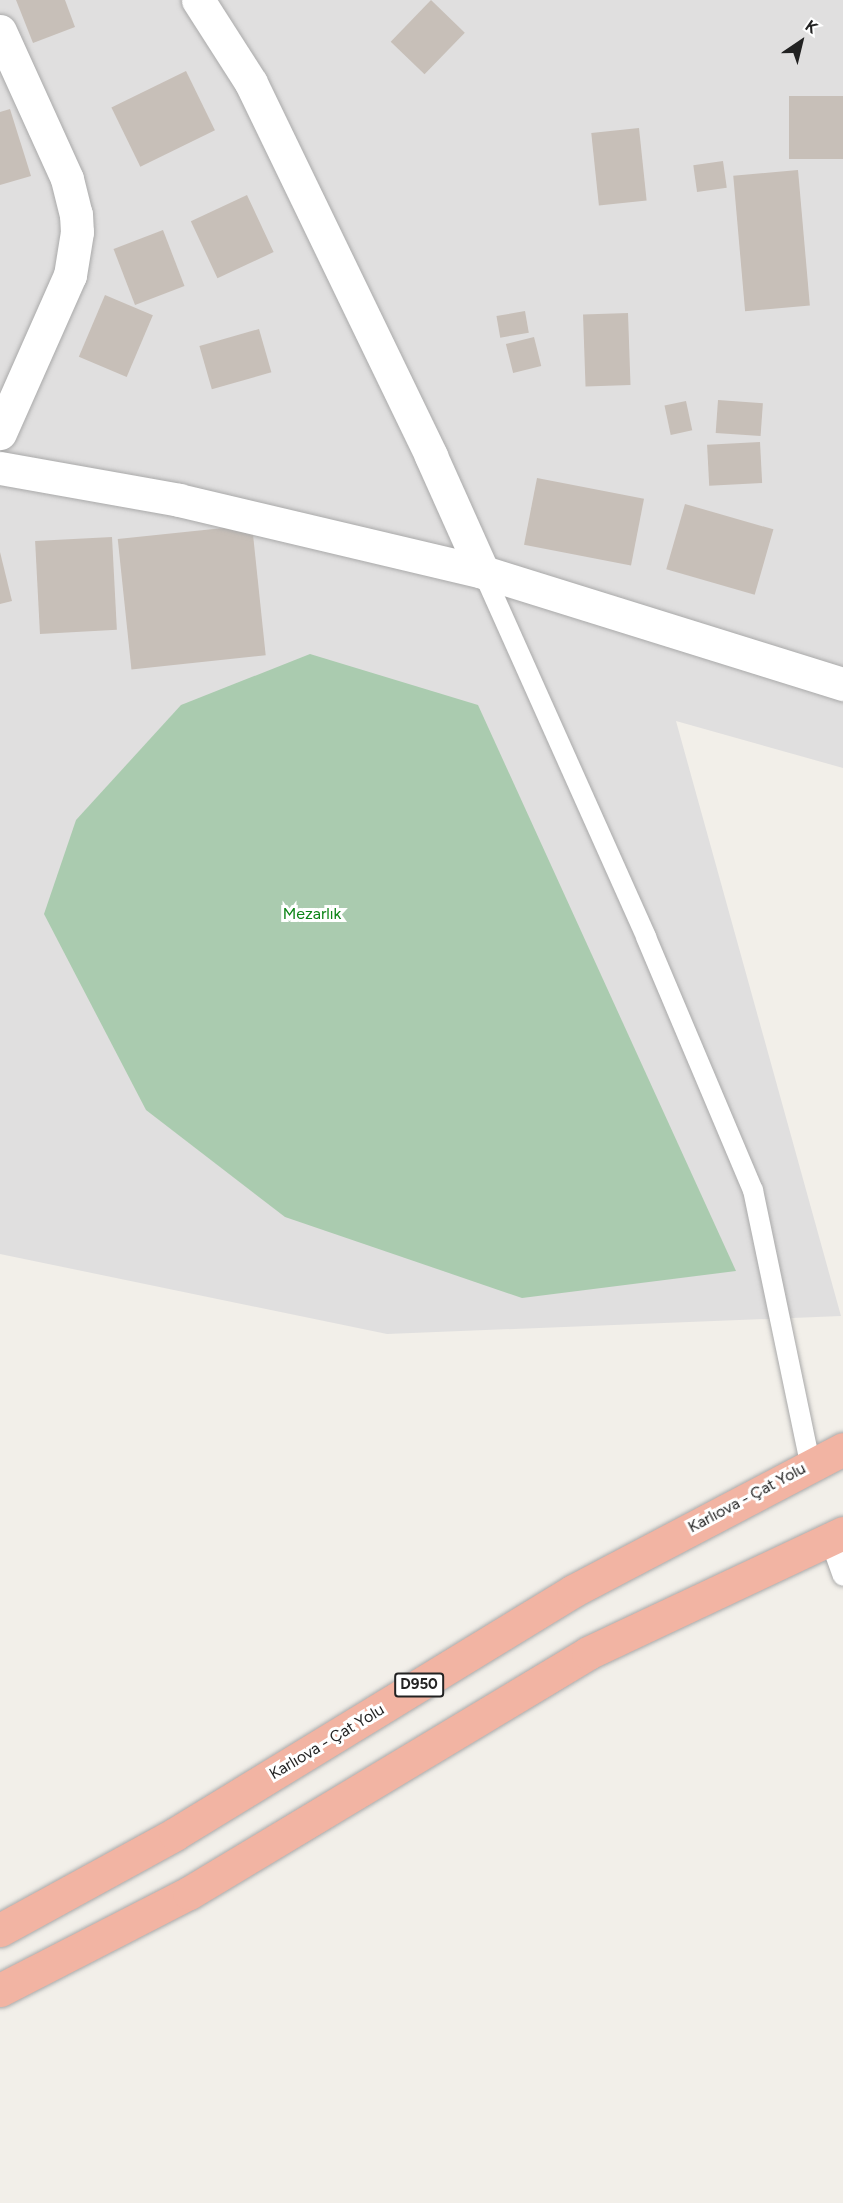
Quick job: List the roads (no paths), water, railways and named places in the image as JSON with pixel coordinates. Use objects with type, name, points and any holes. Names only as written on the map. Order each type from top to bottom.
[{"type":"highway","name":"Karlıova - Çat Yolu","points":[[0,1930],[176,1834],[573,1591],[810,1464],[843,1449]]},
{"type":"highway","points":[[0,1989],[189,1893],[588,1653],[836,1535]]},
{"type":"street","points":[[198,0],[251,83],[426,445],[483,572]]},
{"type":"street","points":[[0,31],[67,179],[76,214],[77,232],[70,275],[0,433]]},
{"type":"street","points":[[0,468],[179,500],[483,572],[843,684]]},
{"type":"lane","points":[[483,572],[646,937],[753,1190],[810,1464]]},
{"type":"lane","points":[[836,1535],[843,1576]]},
{"type":"park label","name":"Mezarlık","points":[[312,914]]}]
